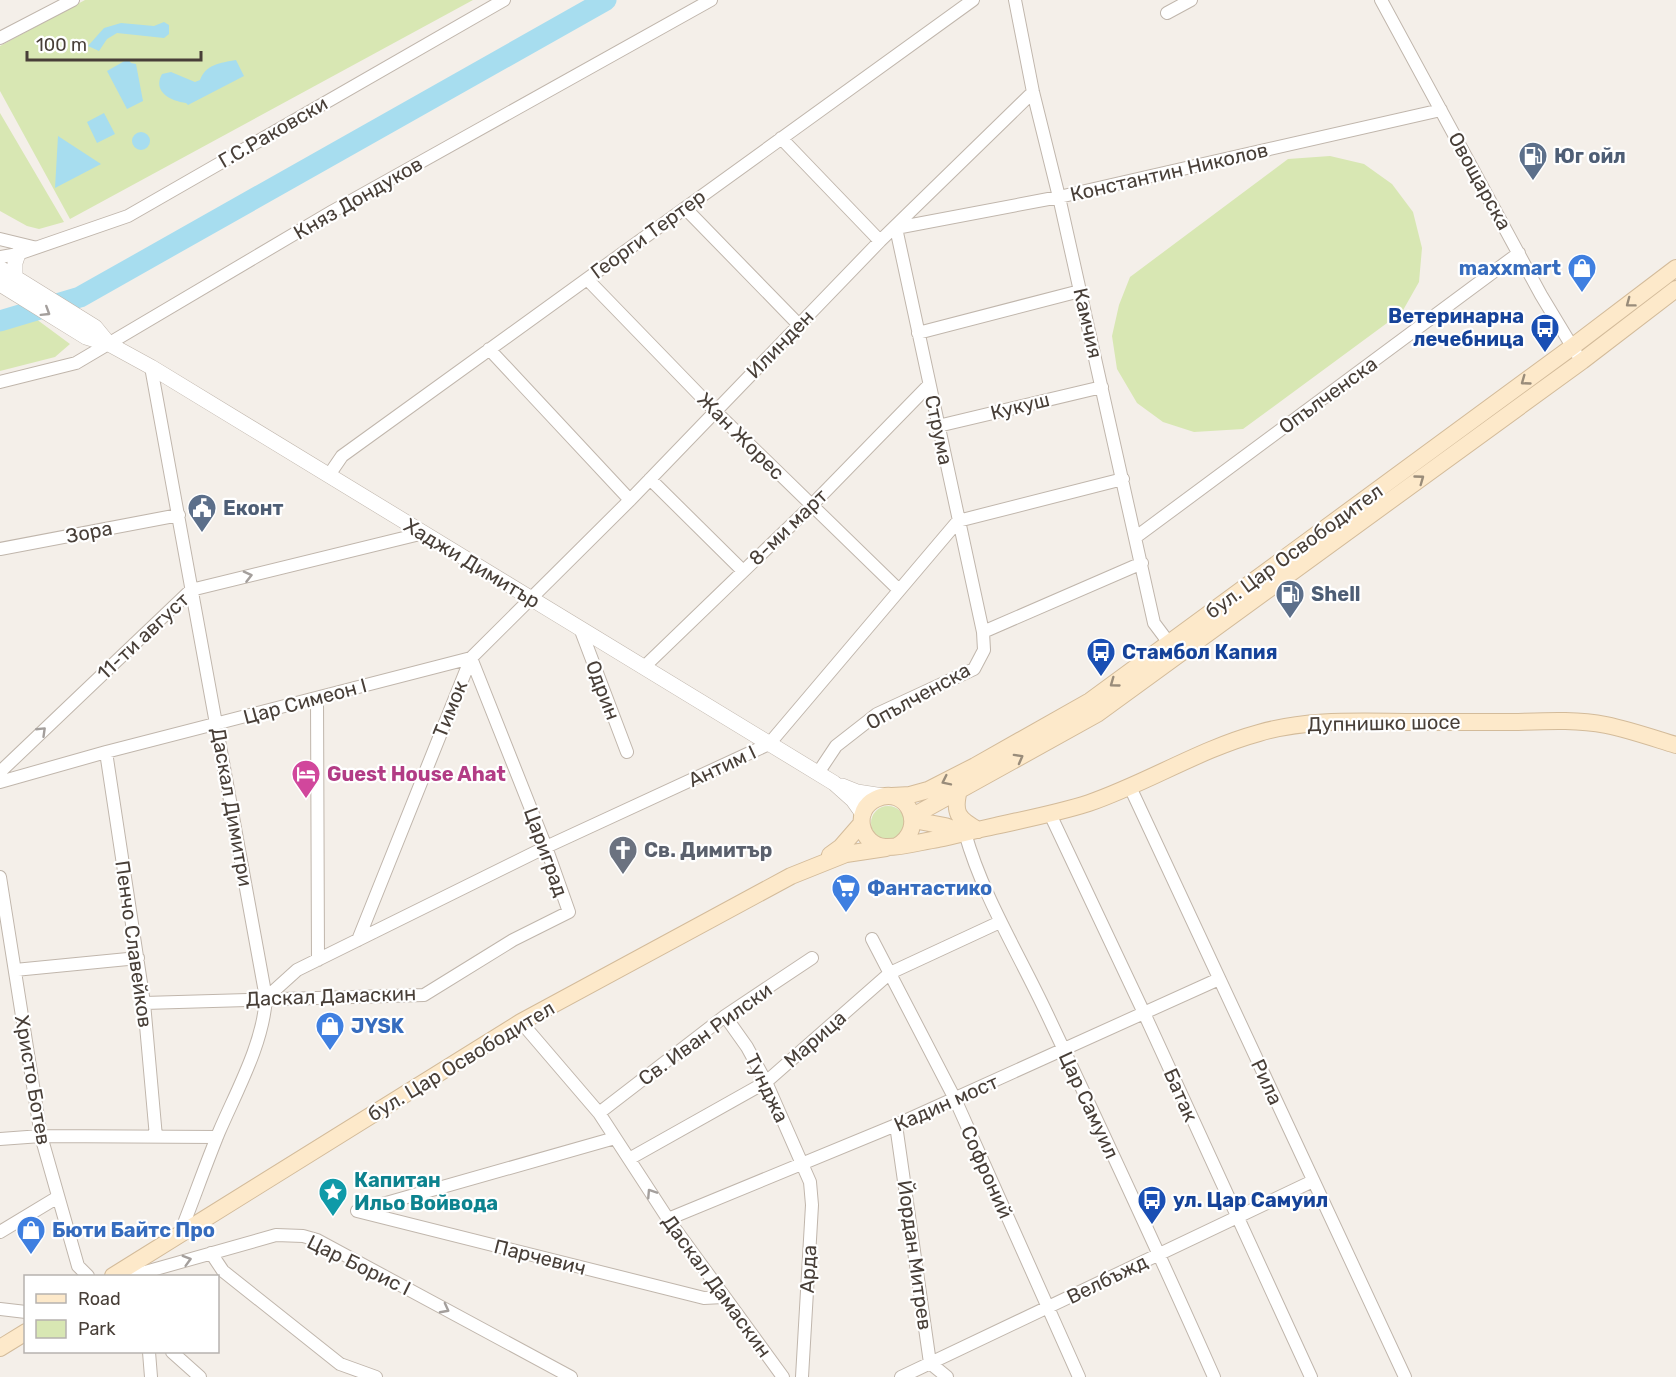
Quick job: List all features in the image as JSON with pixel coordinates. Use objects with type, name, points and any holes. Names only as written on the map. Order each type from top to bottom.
[{"type":"main road","name":"бул. Цар Освободител","points":[[887,796],[910,795],[928,790],[1090,701],[1676,268]]},
{"type":"main road","name":"бул. Цар Освободител","points":[[913,818],[1097,714],[1582,361],[1676,289]]},
{"type":"main road","name":"Дупнишко шосе","points":[[820,863],[860,850],[971,831],[1089,803],[1208,751],[1258,733],[1307,722],[1561,721],[1605,725],[1676,745]]},
{"type":"main road","points":[[959,790],[956,811],[971,831]]},
{"type":"main road","points":[[820,863],[841,847],[862,819],[869,804],[887,796],[906,804],[913,818],[909,835],[893,846],[878,846],[867,838],[862,819]]},
{"type":"main road","points":[[913,818],[971,831]]},
{"type":"main road","name":"бул. Цар Освободител","points":[[115,1275],[521,1022],[790,876],[820,863]]},
{"type":"main road","points":[[0,1348],[24,1333]]},
{"type":"street","points":[[0,38],[73,0]]},
{"type":"street","name":"Г.С.Раковски","points":[[0,257],[18,254],[128,216],[504,0]]},
{"type":"street","name":"Княз Дондуков","points":[[0,382],[76,363],[333,212],[711,0]]},
{"type":"street","name":"Георги Тертер","points":[[329,475],[342,456],[974,0]]},
{"type":"street","name":"Камчия","points":[[1015,0],[1033,92],[1059,196],[1154,624],[1169,643]]},
{"type":"street","points":[[1167,13],[1191,0]]},
{"type":"street","name":"Овощарска","points":[[1381,0],[1552,315],[1582,361]]},
{"type":"street","name":"Илинден","points":[[532,599],[880,242],[1033,92]]},
{"type":"street","name":"Константин Николов","points":[[896,228],[1059,196],[1441,110]]},
{"type":"street","points":[[781,138],[880,242]]},
{"type":"street","points":[[685,208],[799,326]]},
{"type":"street","name":"Струма","points":[[896,228],[983,632]]},
{"type":"street","points":[[0,239],[34,247]]},
{"type":"street","name":"Опълченска","points":[[1136,537],[1519,253]]},
{"type":"street","points":[[7,283],[18,254]]},
{"type":"street","name":"Хаджи Димитър","points":[[0,268],[7,283],[151,367],[834,783]]},
{"type":"street","name":"Жан Жорес","points":[[587,279],[715,411],[899,590]]},
{"type":"street","points":[[918,333],[1080,291]]},
{"type":"street","points":[[489,349],[630,500]]},
{"type":"street","name":"Даскал Димитри","points":[[151,367],[266,998],[265,1015],[251,1056],[179,1236]]},
{"type":"street","name":"8-ми март","points":[[644,667],[811,506],[929,385]]},
{"type":"street","name":"Кукуш","points":[[938,426],[1102,387]]},
{"type":"street","points":[[650,478],[743,571]]},
{"type":"street","points":[[958,521],[1123,479]]},
{"type":"street","name":"Зора","points":[[0,549],[179,515]]},
{"type":"street","name":"Антим I","points":[[266,998],[297,970],[546,847],[770,744],[958,521]]},
{"type":"street","name":"11-ти август","points":[[0,772],[191,590],[424,533]]},
{"type":"street","points":[[983,632],[1142,563]]},
{"type":"street","name":"Тимок","points":[[358,940],[471,658],[532,599]]},
{"type":"street","name":"Одрин","points":[[580,628],[627,752]]},
{"type":"street","name":"Опълченска","points":[[818,773],[836,746],[877,714],[974,669],[984,650],[983,632]]},
{"type":"street","name":"Цар Симеон I","points":[[0,782],[106,752],[471,658]]},
{"type":"street","name":"Цариград","points":[[471,658],[546,847],[569,912]]},
{"type":"street","points":[[317,698],[318,960]]},
{"type":"street","name":"Пенчо Славейков","points":[[106,752],[144,1003],[156,1137]]},
{"type":"street","points":[[834,783],[857,792],[887,796]]},
{"type":"street","points":[[834,783],[854,800],[862,819]]},
{"type":"street","name":"Рила","points":[[1130,787],[1405,1377]]},
{"type":"street","name":"Батак","points":[[1050,814],[1311,1377]]},
{"type":"street","name":"Цар Самуил","points":[[971,831],[982,884],[1064,1049],[1214,1377]]},
{"type":"street","name":"Христо Ботев","points":[[0,877],[41,1136],[78,1266],[87,1275]]},
{"type":"street","name":"Даскал Дамаскин","points":[[144,1003],[424,995],[513,940],[569,912]]},
{"type":"street","name":"Марица","points":[[629,1159],[766,1082],[890,973],[1000,922]]},
{"type":"street","name":"Софроний","points":[[872,939],[955,1100],[1079,1377]]},
{"type":"street","points":[[15,970],[138,958]]},
{"type":"street","name":"Св. Иван Рилски","points":[[599,1113],[725,1016],[812,958]]},
{"type":"street","name":"Кадин мост","points":[[668,1219],[955,1100],[1220,979]]},
{"type":"street","name":"Тунджа","points":[[725,1016],[747,1047],[766,1082],[802,1163]]},
{"type":"street","name":"Даскал Дамаскин","points":[[521,1022],[599,1113],[723,1298],[783,1377]]},
{"type":"street","name":"Йордан Митрев","points":[[897,1125],[930,1363]]},
{"type":"street","points":[[0,1139],[41,1136],[217,1137]]},
{"type":"street","name":"Парчевич","points":[[615,1138],[357,1211],[704,1298],[723,1298]]},
{"type":"street","name":"Арда","points":[[802,1163],[810,1182],[812,1205],[802,1377]]},
{"type":"street","name":"Велбъжд","points":[[901,1377],[1313,1181]]},
{"type":"street","points":[[0,1232],[58,1197]]},
{"type":"street","name":"Цар Борис I","points":[[134,1275],[276,1235],[303,1236],[317,1240],[571,1377]]},
{"type":"street","points":[[211,1253],[223,1271],[340,1364],[376,1377]]},
{"type":"street","points":[[0,1309],[24,1312]]},
{"type":"street","points":[[149,1353],[151,1377]]},
{"type":"street","points":[[173,1353],[201,1377]]},
{"type":"street","points":[[930,1363],[947,1377]]},
{"type":"green space","points":[[85,0],[473,0],[70,219],[0,91],[0,46]]},
{"type":"green space","points":[[0,113],[64,222],[39,229],[27,226],[0,211]]},
{"type":"green space","points":[[1330,156],[1364,164],[1392,184],[1413,212],[1422,248],[1419,282],[1402,312],[1243,429],[1194,432],[1163,422],[1137,403],[1117,369],[1112,336],[1119,305],[1130,277],[1288,159]]},
{"type":"green space","points":[[28,313],[70,344],[55,357],[0,371],[0,321]]},
{"type":"green space","points":[[888,806],[900,811],[905,823],[900,835],[888,840],[876,835],[871,823],[876,811]]},
{"type":"water","points":[[164,22],[169,25],[169,34],[164,38],[117,33],[107,39],[99,51],[88,46],[104,28],[121,23],[154,26]]},
{"type":"water","points":[[128,59],[131,63],[136,64],[143,101],[127,109],[107,71]]},
{"type":"water","points":[[236,60],[244,76],[188,105],[169,98],[159,86],[162,74],[171,72],[195,82],[200,80],[210,67]]},
{"type":"water","points":[[104,113],[115,134],[97,143],[87,122]]},
{"type":"water","points":[[137,132],[145,132],[150,137],[148,148],[137,150],[132,145],[132,137]]},
{"type":"water","points":[[58,136],[101,164],[55,188]]},
{"type":"waterway","points":[[0,321],[80,297],[606,0]]},
{"type":"place","name":"Юг ойл","points":[[1533,182]]},
{"type":"place","name":"maxxmart","points":[[1582,294]]},
{"type":"place","name":"Ветеринарна лечебница","points":[[1545,354]]},
{"type":"place","name":"Еконт","points":[[202,534]]},
{"type":"place","name":"Shell","points":[[1290,620]]},
{"type":"place","name":"Стамбол Капия","points":[[1101,678]]},
{"type":"place","name":"Guest House Ahat","points":[[306,800]]},
{"type":"place","name":"Св. Димитър","points":[[623,876]]},
{"type":"place","name":"Фантастико","points":[[846,914]]},
{"type":"place","name":"JYSK","points":[[330,1052]]},
{"type":"place","name":"Капитан Ильо Войвода","points":[[333,1218]]},
{"type":"place","name":"ул. Цар Самуил","points":[[1152,1226]]},
{"type":"place","name":"Бюти Байтс Про","points":[[31,1256]]}]
